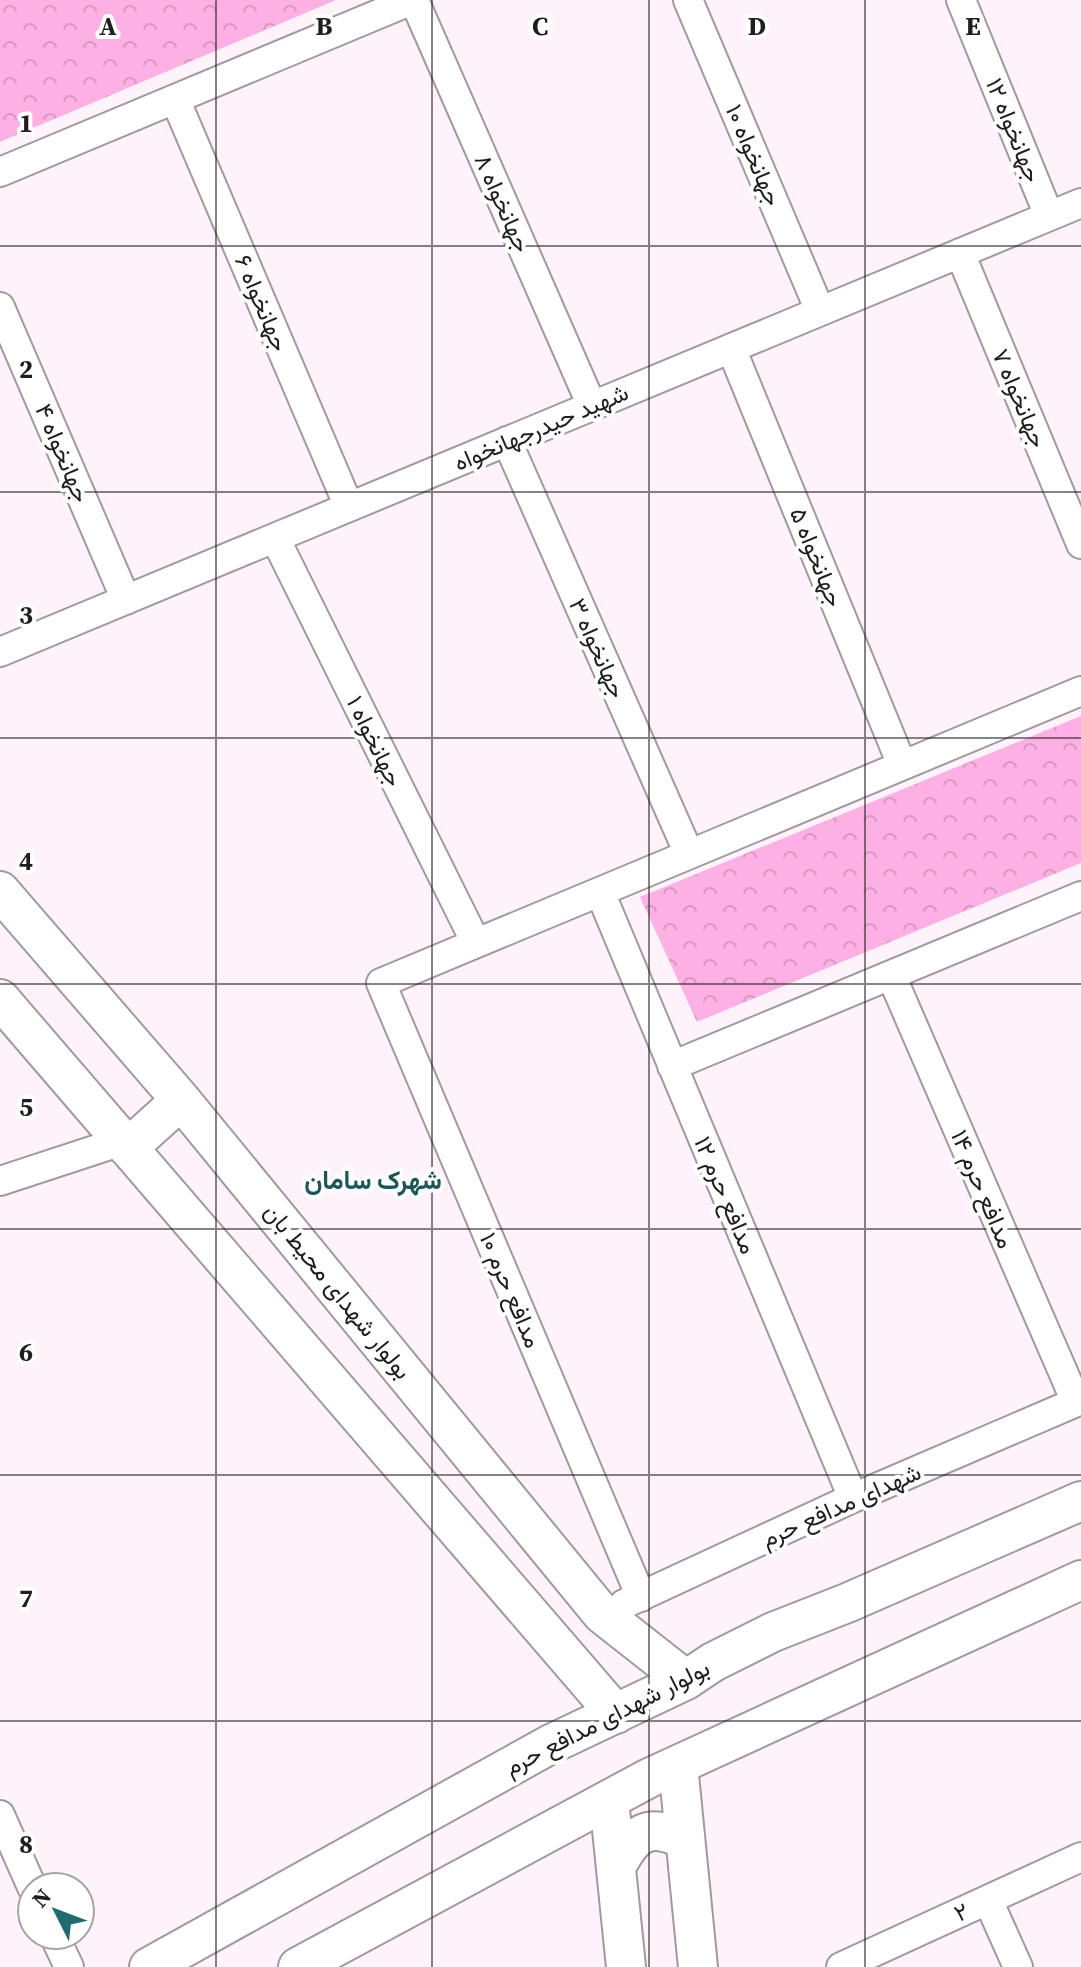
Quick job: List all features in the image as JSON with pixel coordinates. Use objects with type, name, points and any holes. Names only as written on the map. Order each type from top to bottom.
[{"type":"street","points":[[0,172],[413,0]]},
{"type":"street","name":"جهانخواه ۸","points":[[413,0],[592,406]]},
{"type":"street","name":"جهانخواه ۱۰","points":[[688,0],[820,311]]},
{"type":"street","name":"جهانخواه ۱۲","points":[[961,0],[1049,216]]},
{"type":"street","name":"جهانخواه ۶","points":[[175,99],[349,507]]},
{"type":"street","name":"شهید حیدرجهانخواه","points":[[0,652],[1081,203]]},
{"type":"street","name":"جهانخواه ۷","points":[[960,253],[1081,544]]},
{"type":"street","name":"جهانخواه ۴","points":[[0,307],[126,600]]},
{"type":"street","name":"جهانخواه ۵","points":[[731,348],[902,765]]},
{"type":"street","name":"جهانخواه ۳","points":[[507,441],[689,854]]},
{"type":"street","name":"جهانخواه ۱","points":[[275,538],[476,943]]},
{"type":"street","points":[[476,943],[1081,691]]},
{"type":"street","name":"بولوار شهدای محیط بان","points":[[0,891],[181,1100],[602,1614],[686,1680]]},
{"type":"street","name":"مدافع حرم ۱۲","points":[[600,892],[853,1498]]},
{"type":"street","points":[[672,1066],[1081,896]]},
{"type":"street","name":"مدافع حرم ۱۰","points":[[476,943],[381,983],[641,1597]]},
{"type":"street","name":"مدافع حرم ۱۴","points":[[891,975],[1078,1401]]},
{"type":"street","points":[[0,999],[616,1714]]},
{"type":"street","points":[[0,1181],[125,1144],[181,1100]]},
{"type":"street","name":"شهدای مدافع حرم","points":[[602,1614],[853,1498],[1078,1401]]},
{"type":"street","name":"بولوار شهدای مدافع حرم","points":[[149,1967],[549,1745],[686,1680],[713,1662],[773,1632],[1081,1501]]},
{"type":"street","points":[[298,1967],[678,1765],[1081,1580]]},
{"type":"street","points":[[678,1765],[698,1967]]},
{"type":"street","points":[[609,1800],[626,1967]]},
{"type":"street","points":[[0,1815],[25,1871]]},
{"type":"street","points":[[616,1867],[628,1844],[646,1832],[667,1831],[685,1840]]},
{"type":"street","name":"۲","points":[[841,1967],[1081,1857]]},
{"type":"street","points":[[988,1900],[1018,1967]]},
{"type":"green space","points":[[0,0],[336,0],[0,142]]},
{"type":"green space","points":[[1081,716],[1081,863],[697,1022],[640,897]]},
{"type":"district","name":"شهرک سامان","points":[[373,1180]]}]
